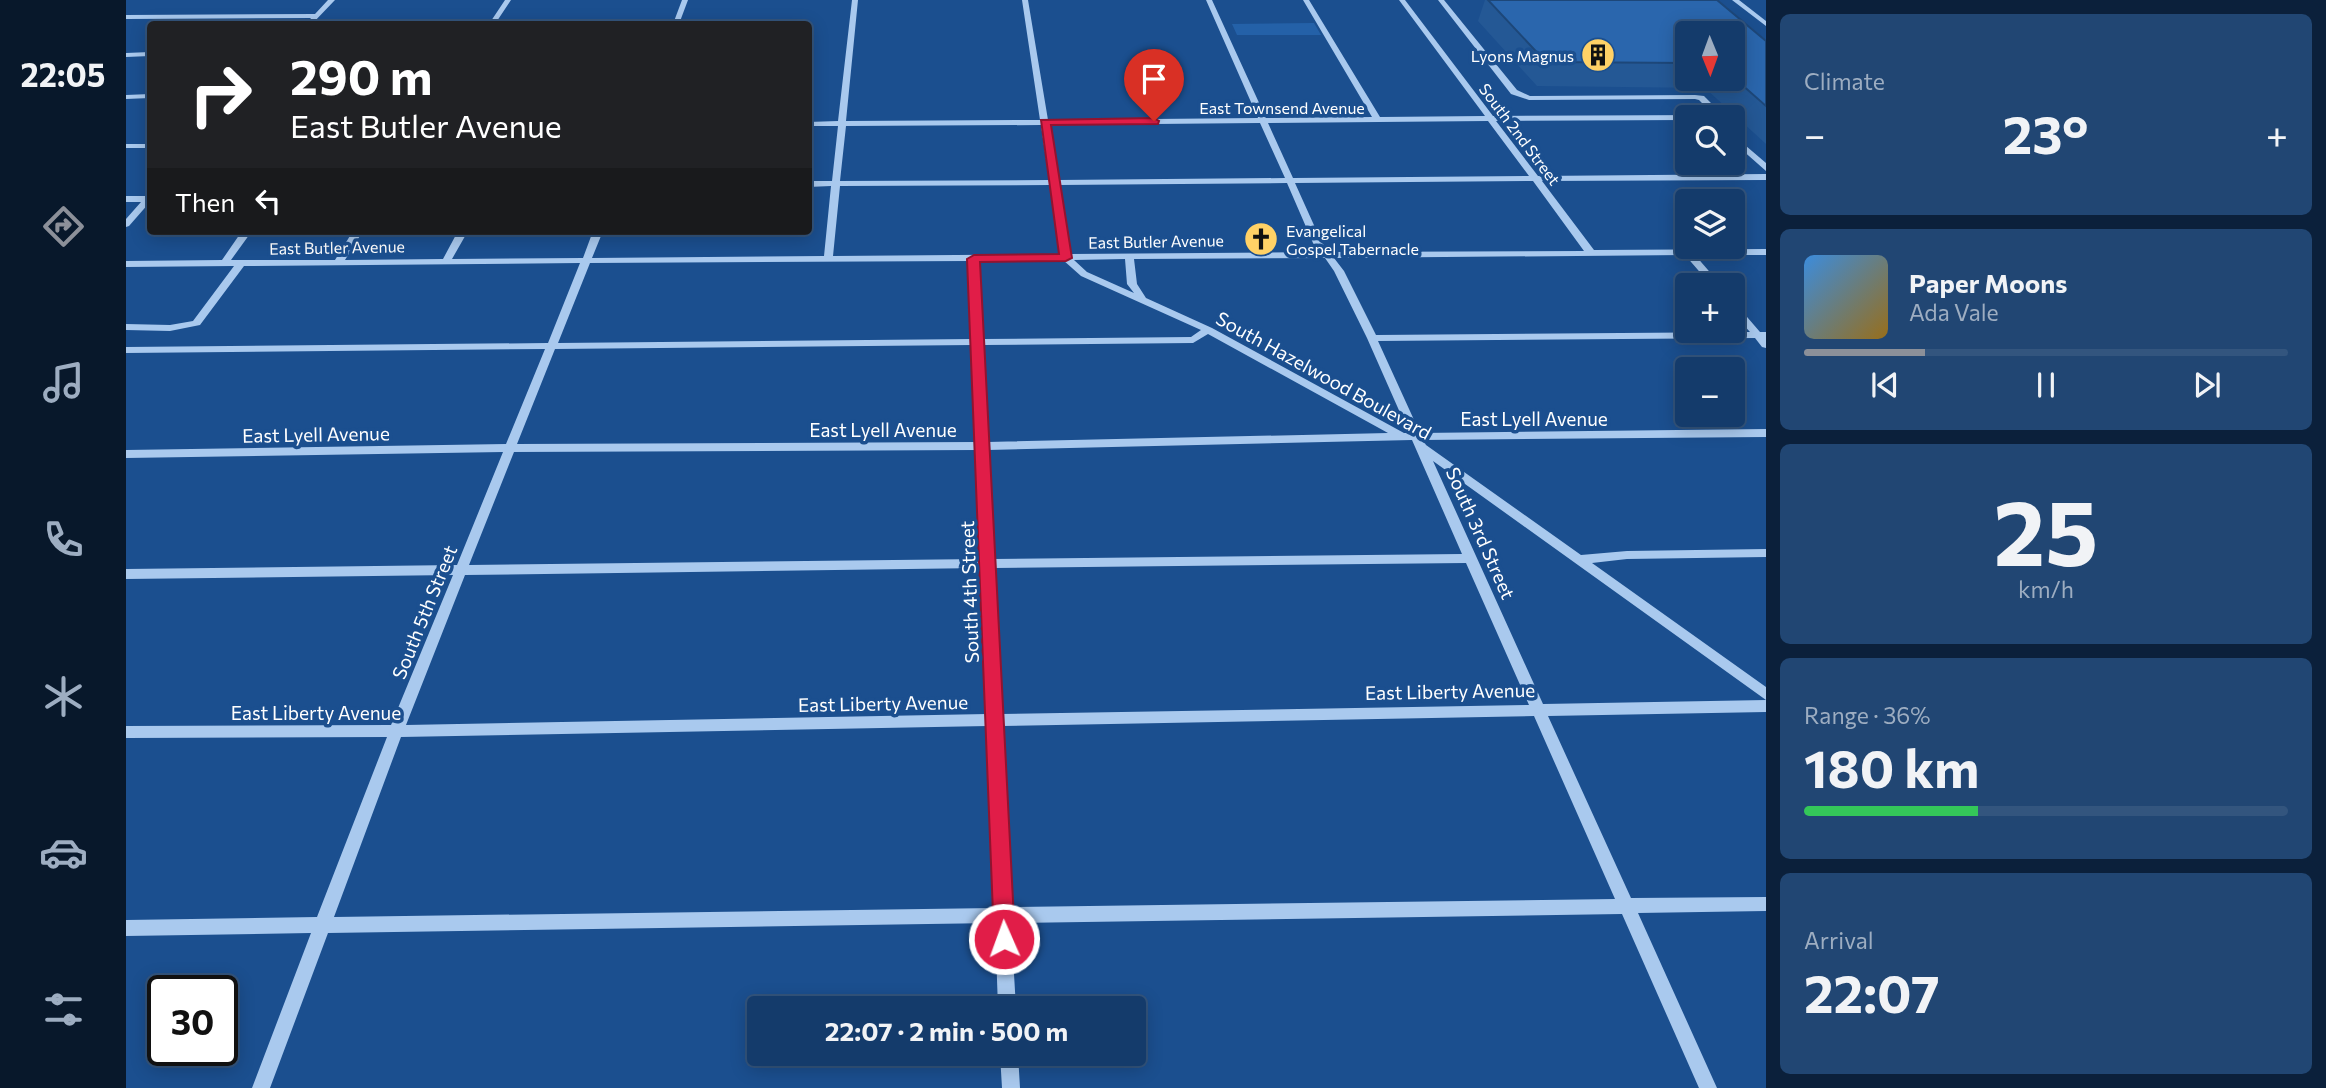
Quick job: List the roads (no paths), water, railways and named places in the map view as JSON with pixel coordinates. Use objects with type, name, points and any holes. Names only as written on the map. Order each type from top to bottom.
[{"type":"street","points":[[312,21],[332,0]]},
{"type":"street","points":[[494,21],[508,0]]},
{"type":"street","points":[[677,21],[685,0]]},
{"type":"street","points":[[828,260],[855,0]]},
{"type":"street","points":[[1025,0],[1066,258]]},
{"type":"street","name":"South 3rd Street","points":[[1209,0],[1318,243],[1339,271],[1372,338],[1413,440],[1472,558],[1708,1088]]},
{"type":"street","points":[[1306,0],[1378,120]]},
{"type":"street","name":"South 2nd Street","points":[[1402,0],[1590,252]]},
{"type":"street","points":[[1441,0],[1514,92],[1529,98],[1695,97],[1701,98],[1708,105]]},
{"type":"street","points":[[1735,0],[1766,24]]},
{"type":"street","points":[[126,17],[317,16]]},
{"type":"street","points":[[126,55],[147,54]]},
{"type":"street","points":[[126,97],[147,96]]},
{"type":"street","name":"East Townsend Avenue","points":[[812,124],[1675,117]]},
{"type":"street","points":[[126,146],[147,146]]},
{"type":"street","points":[[1745,148],[1766,168]]},
{"type":"street","points":[[812,184],[1766,177]]},
{"type":"street","points":[[126,199],[147,198]]},
{"type":"street","points":[[128,221],[147,201]]},
{"type":"street","points":[[224,264],[244,235]]},
{"type":"street","points":[[338,263],[356,235]]},
{"type":"street","points":[[446,262],[461,235]]},
{"type":"street","name":"South 5th Street","points":[[261,1088],[396,731],[596,235]]},
{"type":"street","name":"East Butler Avenue","points":[[1745,251],[1766,251]]},
{"type":"street","name":"East Butler Avenue","points":[[126,264],[1675,252]]},
{"type":"street","points":[[1129,257],[1132,284],[1145,300]]},
{"type":"street","name":"South Hazelwood Boulevard","points":[[1066,258],[1084,274],[1208,330],[1413,440],[1766,694]]},
{"type":"street","name":"South 4th Street","points":[[974,259],[1006,996]]},
{"type":"street","points":[[1693,259],[1705,273]]},
{"type":"street","points":[[126,327],[170,328],[196,323],[241,264]]},
{"type":"street","points":[[1745,318],[1762,335],[1766,345]]},
{"type":"street","points":[[126,350],[1194,340],[1208,330]]},
{"type":"street","points":[[1372,338],[1762,335]]},
{"type":"street","name":"East Lyell Avenue","points":[[126,454],[511,448],[984,446],[1766,433]]},
{"type":"street","points":[[1578,560],[1627,555],[1766,553]]},
{"type":"street","points":[[126,574],[1472,558]]},
{"type":"street","name":"East Liberty Avenue","points":[[126,732],[396,731],[1537,708],[1766,706]]},
{"type":"street","points":[[126,928],[1766,904]]},
{"type":"street","points":[[1009,1066],[1010,1088]]},
{"type":"place","name":"Lyons Magnus","points":[[1598,55]]},
{"type":"place","name":"Evangelical Gospel Tabernacle","points":[[1261,239]]}]
